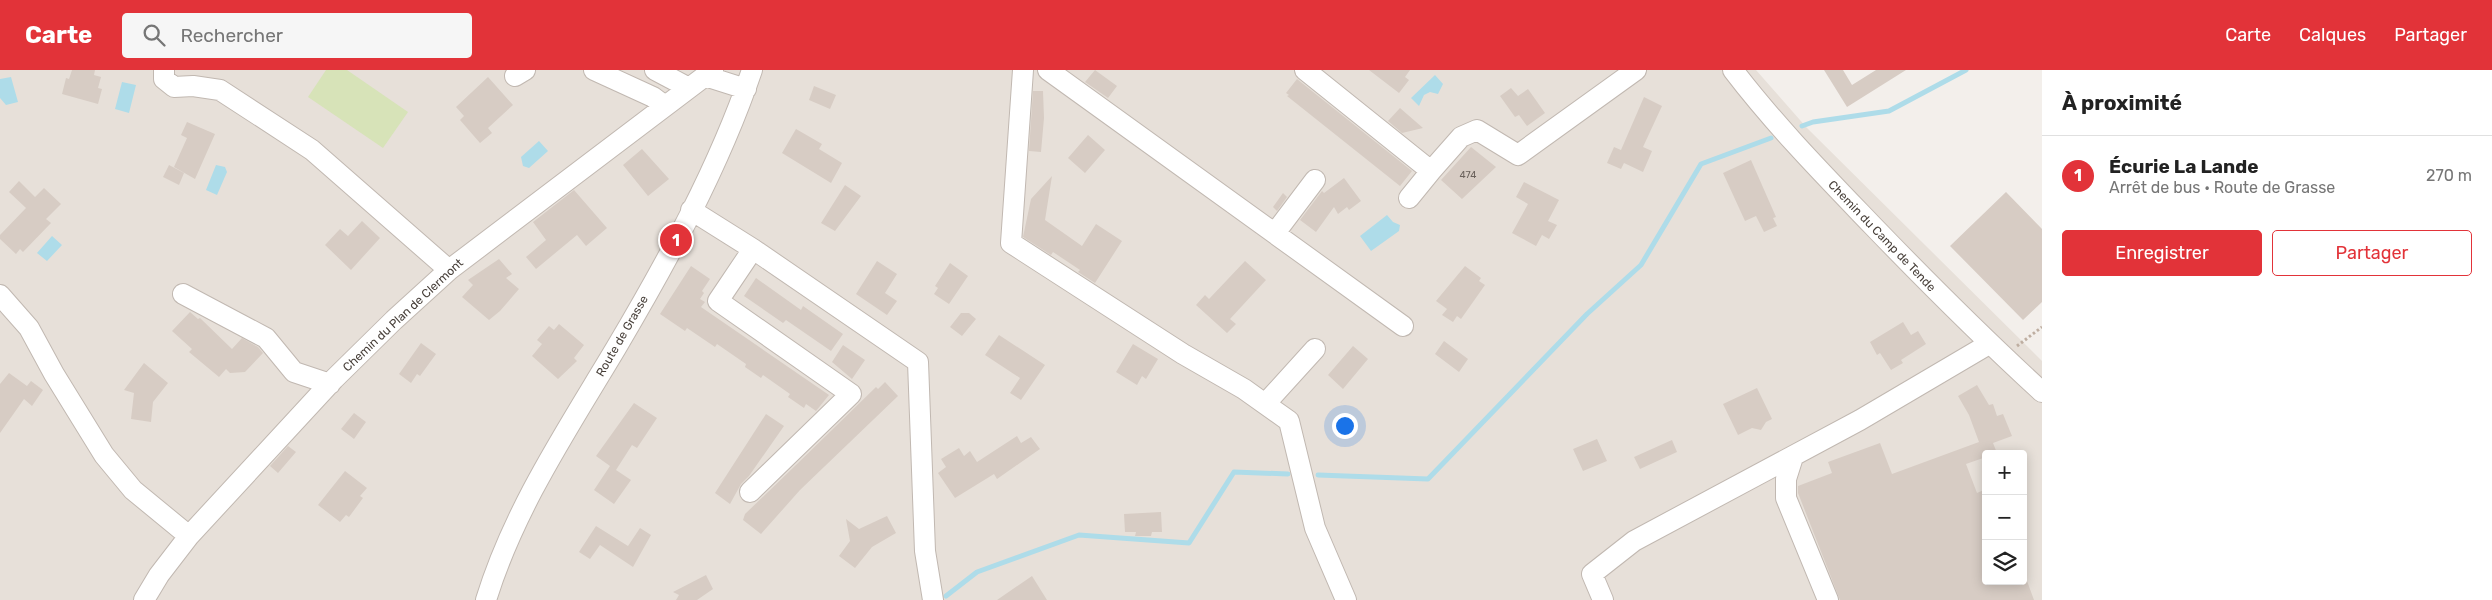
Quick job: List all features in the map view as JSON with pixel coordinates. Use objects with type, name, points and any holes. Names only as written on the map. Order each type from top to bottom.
[{"type":"street","points":[[164,70],[162,72],[164,79],[174,87],[193,86],[220,90],[312,150],[449,270]]},
{"type":"street","points":[[594,70],[653,97],[665,106]]},
{"type":"street","points":[[655,70],[689,88]]},
{"type":"street","points":[[1022,70],[1011,243],[1265,404],[1289,422],[1315,528],[1346,600]]},
{"type":"street","points":[[1048,70],[1402,326]]},
{"type":"street","points":[[1305,70],[1431,171]]},
{"type":"street","points":[[1410,198],[1461,137],[1477,130],[1518,155],[1636,70]]},
{"type":"street","name":"Chemin du Camp de Tende","points":[[1733,70],[1751,94],[1835,188],[1996,350],[2042,392]]},
{"type":"street","name":"Chemin du Plan de Clermont","points":[[144,600],[159,575],[189,536],[330,384],[449,270],[709,73],[749,79]]},
{"type":"street","name":"Route de Grasse","points":[[486,600],[507,541],[527,500],[618,345],[691,210],[714,164],[749,79]]},
{"type":"street","points":[[1275,233],[1316,180]]},
{"type":"street","points":[[691,210],[753,248],[918,362],[926,551],[933,600]]},
{"type":"street","points":[[750,492],[851,394],[718,301],[753,248]]},
{"type":"street","points":[[183,294],[266,338],[294,372],[330,384]]},
{"type":"street","points":[[0,295],[29,328],[54,374],[104,455],[133,490],[189,536]]},
{"type":"street","points":[[1265,404],[1315,349]]},
{"type":"street","points":[[1603,600],[1592,574],[1627,546],[1996,350]]},
{"type":"street","points":[[1793,457],[1786,479],[1786,498],[1828,600]]},
{"type":"street","points":[[1773,468],[1772,483],[1819,600]]},
{"type":"street","points":[[1309,499],[1318,503],[1360,600]]},
{"type":"path","points":[[1996,350],[2042,327]]},
{"type":"shaded area","points":[[0,70],[1756,70],[1807,128],[2042,361],[2042,600],[0,600]]},
{"type":"green space","points":[[326,70],[347,70],[408,112],[383,148],[308,97]]},
{"type":"water","points":[[1435,75],[1443,84],[1438,94],[1430,92],[1424,95],[1419,106],[1411,98]]},
{"type":"water","points":[[11,77],[18,102],[6,105],[0,98],[0,79]]},
{"type":"water","points":[[122,82],[136,85],[129,113],[115,109]]},
{"type":"water","points":[[539,141],[548,151],[529,168],[523,166],[521,157]]},
{"type":"water","points":[[216,165],[225,167],[227,172],[217,195],[206,190]]},
{"type":"water","points":[[1387,215],[1393,222],[1400,225],[1399,231],[1371,251],[1360,236]]},
{"type":"water","points":[[52,236],[62,245],[47,261],[37,253]]},
{"type":"building","points":[[72,70],[95,70],[94,75],[101,77],[98,88],[102,89],[98,104],[62,94],[66,78],[69,79]]},
{"type":"building","points":[[1095,70],[1117,86],[1108,98],[1085,82]]},
{"type":"building","points":[[1369,70],[1410,70],[1405,77],[1409,80],[1399,93]]},
{"type":"building","points":[[1824,70],[1843,70],[1852,85],[1876,70],[1906,70],[1847,107]]},
{"type":"building","points":[[488,77],[513,105],[488,128],[492,133],[480,143],[460,120],[464,116],[456,107]]},
{"type":"building","points":[[1297,79],[1412,171],[1400,186],[1287,96],[1289,95],[1286,93]]},
{"type":"building","points":[[814,86],[836,95],[830,109],[809,100]]},
{"type":"building","points":[[1511,88],[1518,96],[1528,89],[1545,113],[1527,126],[1519,115],[1515,117],[1500,96]]},
{"type":"building","points":[[1033,91],[1043,91],[1044,118],[1041,152],[1029,151]]},
{"type":"building","points":[[1644,97],[1662,106],[1643,147],[1652,151],[1643,172],[1624,163],[1621,169],[1607,163],[1614,147],[1621,150]]},
{"type":"building","points":[[1400,108],[1423,128],[1402,133],[1388,121]]},
{"type":"building","points":[[187,122],[215,134],[195,179],[174,167],[187,138],[181,135]]},
{"type":"building","points":[[796,129],[822,144],[819,149],[842,163],[831,183],[782,153]]},
{"type":"building","points":[[1088,135],[1105,150],[1085,173],[1068,158]]},
{"type":"building","points":[[1471,147],[1496,167],[1462,199],[1441,180]]},
{"type":"building","points":[[642,149],[669,179],[648,196],[623,165]]},
{"type":"building","points":[[1751,160],[1776,217],[1773,218],[1777,226],[1764,232],[1756,216],[1745,221],[1723,173]]},
{"type":"building","points":[[169,165],[184,173],[179,185],[163,177]]},
{"type":"building","points":[[1052,176],[1045,220],[1082,246],[1096,224],[1122,241],[1095,283],[1078,272],[1080,270],[1053,252],[1051,255],[1023,237],[1031,199]]},
{"type":"building","points":[[1344,178],[1361,201],[1349,210],[1347,207],[1338,214],[1334,207],[1316,232],[1300,220],[1322,191],[1324,193]]},
{"type":"building","points":[[19,181],[35,197],[44,188],[61,204],[46,219],[51,223],[23,252],[20,249],[16,254],[0,239],[0,235],[26,208],[9,192]]},
{"type":"building","points":[[1524,182],[1559,200],[1548,221],[1557,225],[1549,239],[1542,235],[1536,246],[1512,233],[1528,204],[1516,197]]},
{"type":"building","points":[[845,185],[861,196],[835,231],[821,223]]},
{"type":"building","points":[[574,190],[607,228],[586,246],[577,235],[536,269],[526,257],[546,240],[533,222]]},
{"type":"building","points":[[2006,192],[2042,229],[2042,302],[2023,320],[1950,246]]},
{"type":"building","points":[[1283,193],[1287,197],[1277,211],[1273,207]]},
{"type":"building","points":[[362,221],[380,238],[351,270],[325,245],[340,229],[348,236]]},
{"type":"building","points":[[499,259],[512,274],[506,278],[519,289],[500,311],[489,320],[462,297],[473,285],[468,280]]},
{"type":"building","points":[[877,261],[897,274],[885,293],[897,301],[887,315],[856,294]]},
{"type":"building","points":[[1245,261],[1266,280],[1230,319],[1236,324],[1227,333],[1196,305],[1205,295],[1209,299]]},
{"type":"building","points":[[950,263],[968,276],[949,304],[934,294],[938,288],[935,286]]},
{"type":"building","points":[[691,266],[710,279],[702,291],[704,293],[700,299],[705,302],[701,307],[829,395],[816,411],[806,404],[804,408],[788,397],[790,394],[763,375],[761,378],[745,367],[746,364],[717,344],[715,347],[687,328],[685,331],[660,314]]},
{"type":"building","points":[[1465,266],[1481,278],[1479,281],[1485,285],[1461,319],[1457,316],[1453,322],[1442,315],[1447,309],[1436,301]]},
{"type":"building","points":[[756,278],[801,310],[803,306],[843,334],[831,351],[786,320],[783,323],[744,296]]},
{"type":"building","points":[[190,312],[198,319],[200,318],[232,349],[242,338],[258,347],[263,353],[245,372],[230,373],[226,369],[219,377],[189,352],[192,349],[172,331]]},
{"type":"building","points":[[961,313],[969,313],[976,319],[962,336],[950,327]]},
{"type":"building","points":[[1903,322],[1911,335],[1918,331],[1926,344],[1901,360],[1903,363],[1891,370],[1880,353],[1877,355],[1870,342]]},
{"type":"building","points":[[559,324],[584,345],[574,358],[577,361],[558,379],[532,356],[542,344],[537,340],[549,326],[554,330]]},
{"type":"building","points":[[999,335],[1045,365],[1021,400],[1010,393],[1020,378],[985,355]]},
{"type":"building","points":[[1444,341],[1468,359],[1459,372],[1435,354]]},
{"type":"building","points":[[421,343],[436,354],[420,376],[417,374],[411,383],[399,374]]},
{"type":"building","points":[[1133,344],[1158,359],[1146,379],[1142,376],[1137,385],[1116,372]]},
{"type":"building","points":[[843,345],[865,360],[852,379],[832,362]]},
{"type":"building","points":[[1353,346],[1368,359],[1343,389],[1328,375]]},
{"type":"building","points":[[144,363],[168,383],[153,402],[151,422],[131,419],[134,393],[124,390]]},
{"type":"building","points":[[9,373],[27,386],[31,381],[43,390],[32,406],[24,399],[0,433],[0,384]]},
{"type":"building","points":[[885,382],[898,396],[800,490],[761,534],[743,520],[745,514],[876,387],[878,389]]},
{"type":"building","points":[[1977,385],[1989,405],[1993,404],[1997,416],[2003,414],[2012,436],[1993,443],[1996,450],[1982,450],[1982,458],[1966,464],[1977,493],[1982,491],[1982,585],[2027,585],[2027,581],[2034,600],[1840,600],[1798,493],[1798,486],[1832,473],[1828,462],[1880,443],[1892,474],[1979,442],[1969,415],[1958,396]]},
{"type":"building","points":[[1757,388],[1772,419],[1766,422],[1761,430],[1752,428],[1738,435],[1723,404]]},
{"type":"building","points":[[634,403],[657,418],[637,448],[632,445],[616,470],[631,480],[614,504],[594,490],[610,466],[596,456]]},
{"type":"building","points":[[354,413],[366,422],[354,439],[341,429]]},
{"type":"building","points":[[766,414],[784,426],[749,476],[741,484],[730,504],[715,493]]},
{"type":"building","points":[[1017,436],[1021,443],[1031,437],[1040,449],[997,479],[994,474],[955,498],[938,473],[946,467],[941,459],[959,448],[964,456],[970,451],[977,462]]},
{"type":"building","points":[[1597,439],[1607,461],[1583,471],[1573,449]]},
{"type":"building","points":[[1672,440],[1677,452],[1640,469],[1634,457]]},
{"type":"building","points":[[288,446],[296,452],[278,473],[270,466]]},
{"type":"building","points":[[345,471],[367,488],[360,496],[363,498],[349,517],[346,515],[340,522],[318,505]]},
{"type":"building","points":[[1161,512],[1162,532],[1152,532],[1151,536],[1135,536],[1136,532],[1125,532],[1124,514]]},
{"type":"building","points":[[887,516],[896,533],[872,547],[855,568],[839,556],[850,541],[846,519],[859,529]]},
{"type":"building","points":[[596,526],[628,546],[640,528],[651,535],[633,567],[600,545],[590,559],[579,552]]},
{"type":"building","points":[[706,575],[713,589],[697,600],[676,600],[679,595],[673,592]]},
{"type":"building","points":[[1032,576],[1047,600],[997,600]]},
{"type":"waterway","points":[[1802,126],[1813,122],[1889,111],[1966,70]]},
{"type":"waterway","points":[[1318,475],[1428,479],[1587,314],[1641,265],[1701,164],[1771,138]]},
{"type":"waterway","points":[[946,596],[977,572],[1079,535],[1189,543],[1234,472],[1288,474]]},
{"type":"place","name":"Écurie La Lande","points":[[676,240]]}]
